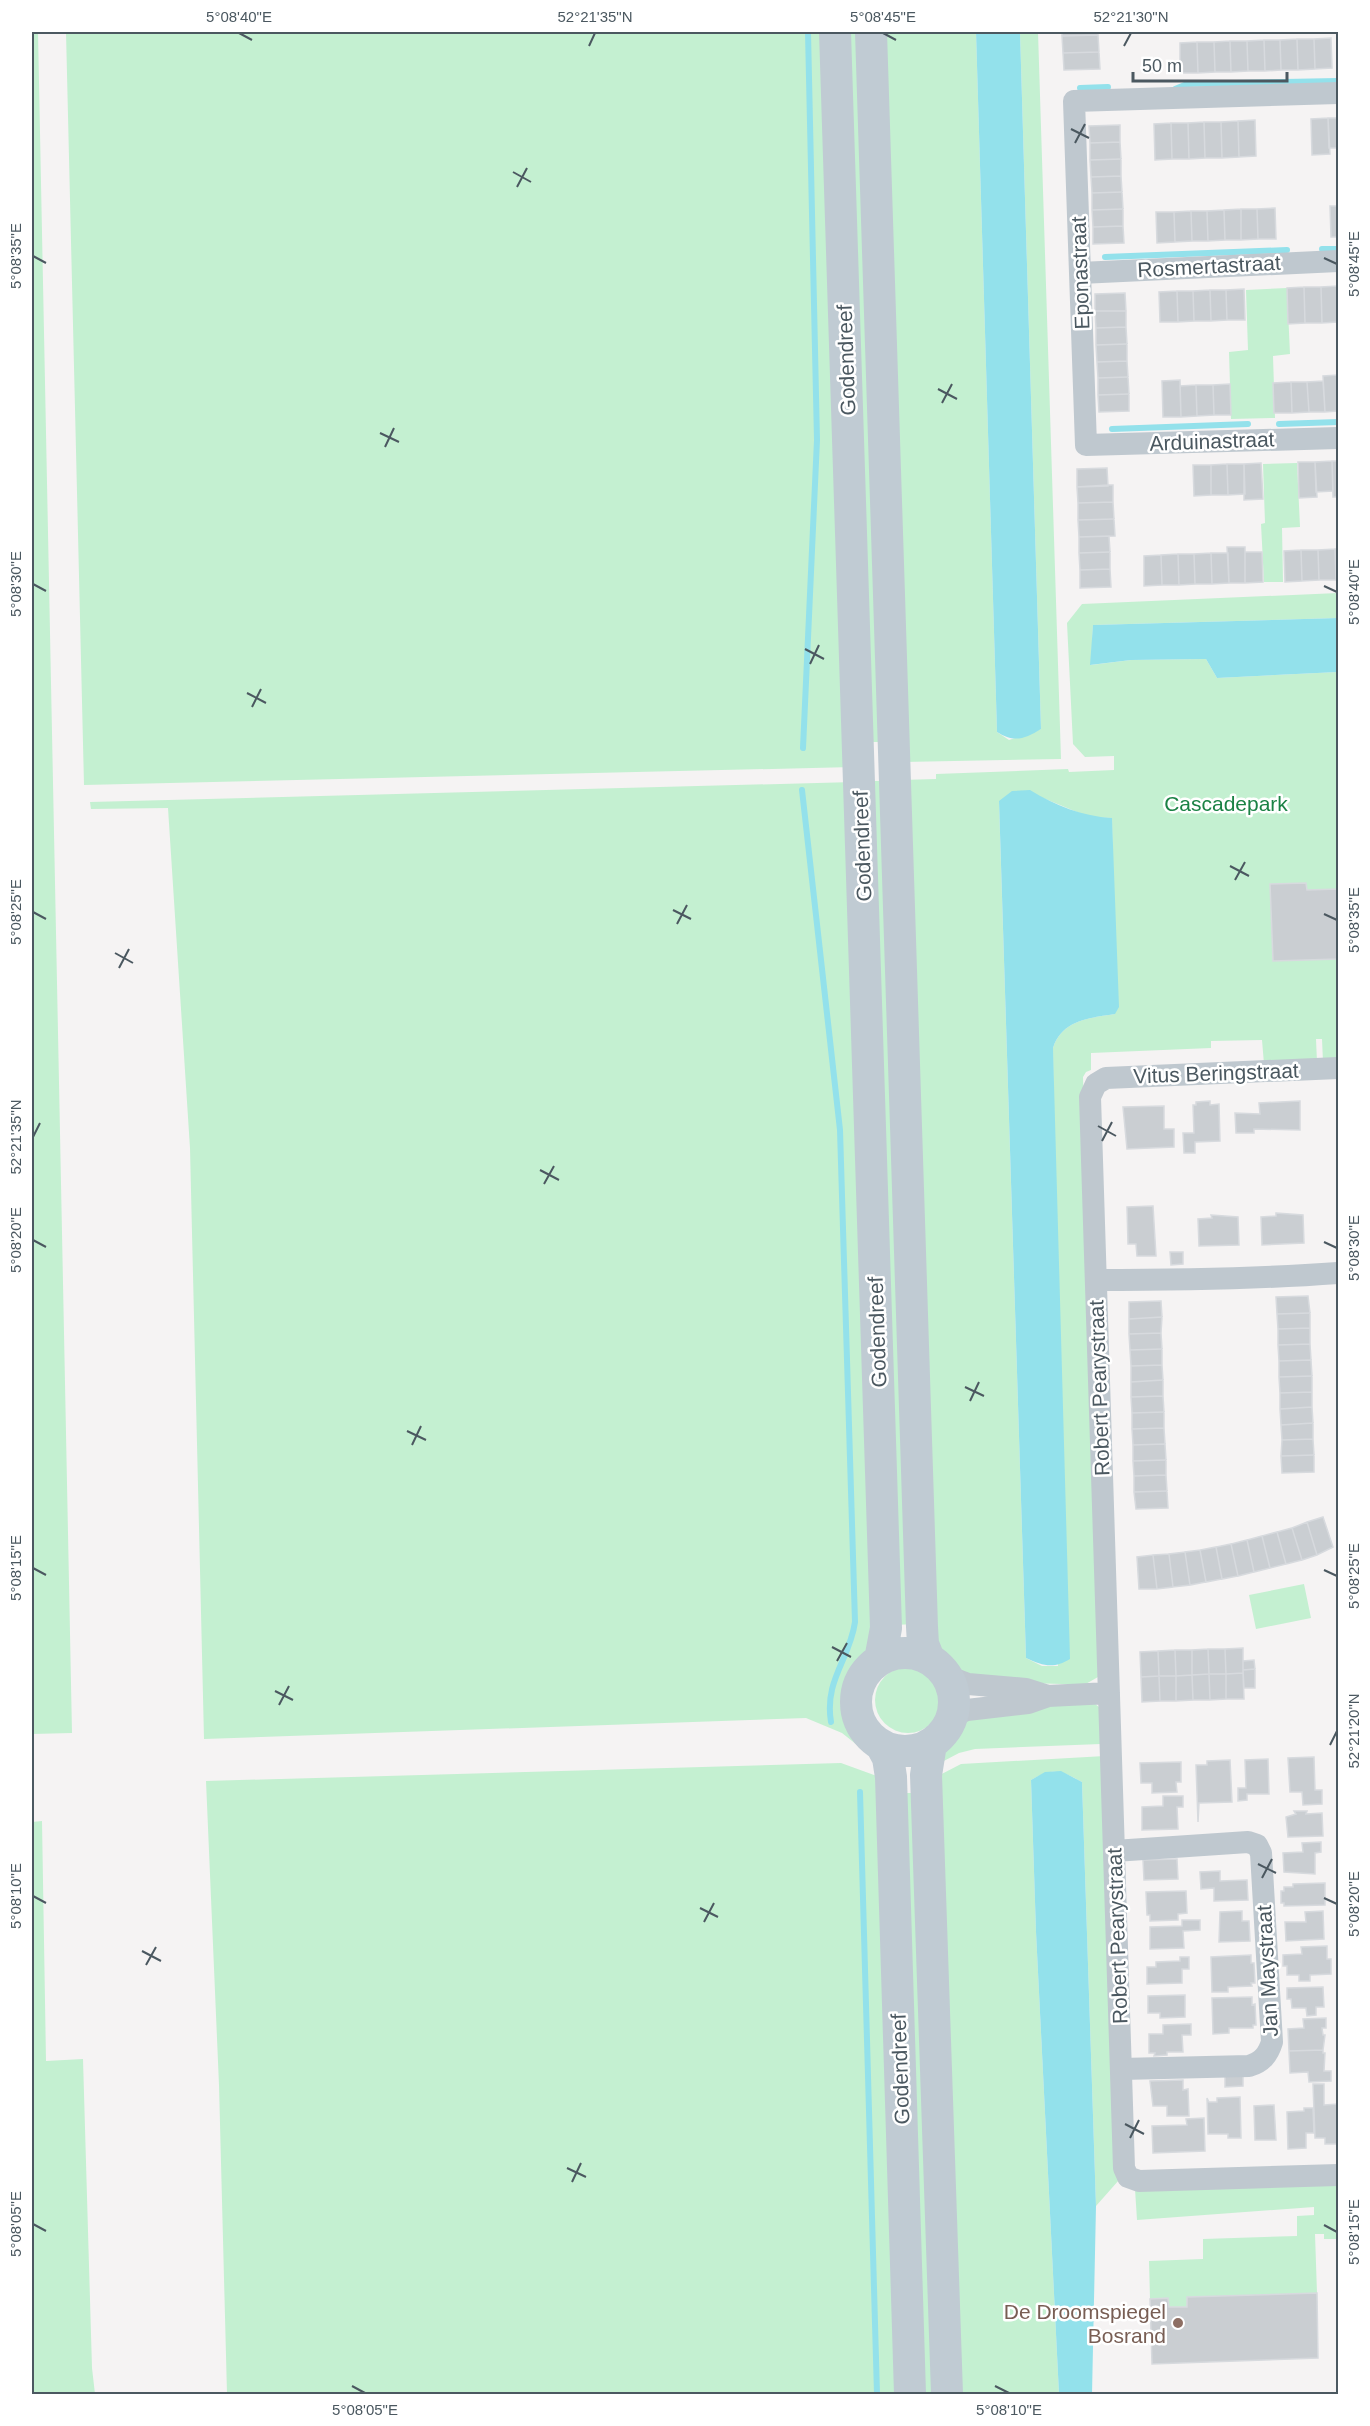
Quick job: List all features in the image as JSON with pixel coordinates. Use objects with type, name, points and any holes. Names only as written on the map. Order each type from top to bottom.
[{"type":"main road","name":"Godendreef","points":[[835,32],[886,1628],[880,1660]]},
{"type":"main road","name":"Godendreef","points":[[871,32],[922,1627],[923,1644],[938,1668]]},
{"type":"main road","points":[[904,1653],[938,1668],[954,1699],[940,1733],[919,1749],[906,1751],[893,1750],[881,1745],[871,1737],[858,1716],[856,1703],[858,1690],[870,1668],[880,1660],[904,1653]]},
{"type":"main road","name":"Godendreef","points":[[940,1733],[926,1775],[946,2394]]},
{"type":"main road","name":"Godendreef","points":[[881,1745],[888,1758],[891,1777],[910,2394]]},
{"type":"street","name":"Eponastraat","points":[[1086,445],[1074,101],[1338,93]]},
{"type":"street","name":"Rosmertastraat","points":[[1080,273],[1338,261]]},
{"type":"street","name":"Arduinastraat","points":[[1086,445],[1338,438]]},
{"type":"street","name":"Vitus Beringstraat","points":[[1096,1084],[1106,1078],[1338,1068]]},
{"type":"street","name":"Robert Pearystraat","points":[[1096,1084],[1090,1097],[1124,2168],[1128,2177],[1139,2181],[1338,2175]]},
{"type":"street","points":[[1096,1280],[1223,1280],[1338,1274]]},
{"type":"street","points":[[938,1668],[968,1684],[1026,1689],[1048,1695],[1109,1693]]},
{"type":"street","points":[[940,1733],[960,1713],[967,1710],[1028,1703],[1048,1695]]},
{"type":"street","name":"Jan Maystraat","points":[[1114,1851],[1248,1842],[1259,1849],[1272,2042],[1264,2058],[1249,2066],[1121,2069]]},
{"type":"green space","points":[[32,32],[38,32],[72,1733],[32,1734]]},
{"type":"green space","points":[[66,32],[826,32],[853,767],[84,785]]},
{"type":"green space","points":[[841,32],[866,32],[889,742],[864,742]]},
{"type":"green space","points":[[879,32],[976,32],[997,732],[1009,740],[1041,729],[1020,32],[1038,32],[1061,759],[903,762]]},
{"type":"green space","points":[[1287,288],[1290,354],[1273,356],[1275,418],[1231,419],[1229,352],[1248,350],[1246,290]]},
{"type":"green space","points":[[1297,463],[1300,527],[1282,528],[1283,582],[1264,582],[1261,524],[1265,523],[1263,464]]},
{"type":"green space","name":"Cascadepark","points":[[1338,593],[1338,618],[1093,625],[1091,665],[1131,660],[1206,659],[1217,678],[1338,672],[1338,1062],[1323,1062],[1322,1039],[1316,1039],[1317,1062],[1264,1064],[1262,1040],[1211,1041],[1211,1048],[1091,1053],[1091,1070],[1083,1077],[1098,1677],[1084,1685],[992,1680],[968,1674],[951,1661],[938,1644],[901,780],[936,779],[936,774],[1068,769],[1069,772],[1114,770],[1114,756],[1085,757],[1073,744],[1067,623],[1082,604]],"holes":[[[1043,798],[1089,817],[1112,818],[1115,1014],[1086,1019],[1070,1026],[1063,1031],[1053,1048],[1058,1666],[1042,1666],[1026,1658],[999,802]]]},
{"type":"green space","points":[[865,781],[890,781],[917,1624],[893,1625]]},
{"type":"green space","points":[[854,782],[880,1628],[871,1652],[851,1685],[847,1702],[851,1720],[876,1760],[842,1733],[806,1718],[204,1739],[190,1148],[168,808],[91,809],[90,802]]},
{"type":"green space","points":[[1304,1584],[1311,1618],[1256,1629],[1249,1595]]},
{"type":"green space","points":[[902,1667],[914,1667],[926,1672],[936,1682],[941,1700],[939,1713],[926,1728],[914,1733],[902,1733],[890,1728],[880,1718],[875,1706],[875,1694],[880,1682],[890,1672]]},
{"type":"green space","points":[[1095,1704],[1099,1707],[1101,1744],[975,1749],[959,1753],[940,1763],[942,1745],[964,1720],[1049,1705]]},
{"type":"green space","points":[[1105,1756],[1119,2180],[1096,2206],[1082,1782],[1063,1773],[1046,1773],[1031,1780],[1036,1932],[1059,2394],[954,2394],[934,1778],[961,1764]]},
{"type":"green space","points":[[841,1763],[885,1779],[907,2394],[227,2394],[219,2085],[206,1781]]},
{"type":"green space","points":[[898,1793],[923,1793],[942,2394],[918,2394]]},
{"type":"green space","points":[[42,1821],[46,2061],[83,2059],[92,2368],[95,2394],[32,2394],[32,1822]]},
{"type":"green space","points":[[1338,2182],[1338,2239],[1324,2239],[1324,2234],[1315,2234],[1317,2293],[1187,2297],[1187,2307],[1169,2307],[1168,2298],[1150,2299],[1149,2261],[1203,2259],[1203,2239],[1297,2236],[1297,2216],[1314,2215],[1314,2207],[1137,2220],[1135,2189]]},
{"type":"water","points":[[976,32],[1020,32],[1041,729],[1030,735],[1014,739],[997,732]]},
{"type":"water","points":[[1338,618],[1338,672],[1217,678],[1206,659],[1131,660],[1090,665],[1093,625]]},
{"type":"water","points":[[1030,790],[1069,809],[1112,818],[1119,1007],[1115,1014],[1086,1019],[1070,1026],[1063,1031],[1053,1048],[1070,1659],[1054,1665],[1038,1663],[1026,1658],[999,801],[1012,791]]},
{"type":"water","points":[[1061,1771],[1082,1782],[1096,2206],[1092,2394],[1059,2394],[1036,1932],[1031,1780],[1045,1772]]},
{"type":"building","points":[[1062,32],[1098,32],[1098,35],[1062,36]]},
{"type":"building","points":[[1098,35],[1099,52],[1063,53],[1062,36]]},
{"type":"building","points":[[1331,38],[1332,68],[1315,69],[1314,39]]},
{"type":"building","points":[[1297,39],[1314,39],[1315,69],[1298,70]]},
{"type":"building","points":[[1297,39],[1298,70],[1281,70],[1280,40]]},
{"type":"building","points":[[1264,40],[1265,71],[1248,71],[1247,41]]},
{"type":"building","points":[[1264,40],[1280,40],[1281,70],[1265,71]]},
{"type":"building","points":[[1230,41],[1231,72],[1215,72],[1214,42]]},
{"type":"building","points":[[1230,41],[1247,41],[1248,71],[1231,72]]},
{"type":"building","points":[[1197,42],[1198,73],[1180,73],[1180,43]]},
{"type":"building","points":[[1197,42],[1214,42],[1215,72],[1198,73]]},
{"type":"building","points":[[1099,52],[1100,69],[1064,70],[1063,53]]},
{"type":"building","points":[[1328,118],[1338,118],[1338,148],[1329,148]]},
{"type":"building","points":[[1328,118],[1330,154],[1312,155],[1311,119]]},
{"type":"building","points":[[1255,120],[1256,156],[1239,157],[1238,121]]},
{"type":"building","points":[[1238,121],[1239,157],[1222,158],[1221,122]]},
{"type":"building","points":[[1204,122],[1205,158],[1189,159],[1188,123]]},
{"type":"building","points":[[1204,122],[1221,122],[1222,158],[1205,158]]},
{"type":"building","points":[[1171,123],[1188,123],[1189,159],[1172,159]]},
{"type":"building","points":[[1171,123],[1172,159],[1155,160],[1154,124]]},
{"type":"building","points":[[1120,125],[1120,142],[1090,143],[1089,126]]},
{"type":"building","points":[[1120,142],[1121,159],[1090,160],[1090,143]]},
{"type":"building","points":[[1121,159],[1121,176],[1091,177],[1090,160]]},
{"type":"building","points":[[1121,176],[1122,192],[1092,193],[1091,177]]},
{"type":"building","points":[[1122,192],[1123,209],[1092,210],[1092,193]]},
{"type":"building","points":[[1330,206],[1338,206],[1338,237],[1331,237]]},
{"type":"building","points":[[1275,208],[1276,239],[1258,239],[1257,209]]},
{"type":"building","points":[[1123,209],[1123,226],[1093,227],[1092,210]]},
{"type":"building","points":[[1241,209],[1241,240],[1225,240],[1224,210]]},
{"type":"building","points":[[1241,209],[1257,209],[1258,239],[1241,240]]},
{"type":"building","points":[[1224,210],[1225,240],[1208,241],[1207,211]]},
{"type":"building","points":[[1191,211],[1192,241],[1175,242],[1174,212]]},
{"type":"building","points":[[1191,211],[1207,211],[1208,241],[1192,241]]},
{"type":"building","points":[[1156,212],[1174,212],[1175,242],[1157,243]]},
{"type":"building","points":[[1123,226],[1124,243],[1093,244],[1093,227]]},
{"type":"building","points":[[1338,286],[1338,322],[1322,323],[1321,287]]},
{"type":"building","points":[[1304,287],[1321,287],[1322,323],[1305,323]]},
{"type":"building","points":[[1304,287],[1305,323],[1288,324],[1287,288]]},
{"type":"building","points":[[1244,289],[1245,320],[1227,320],[1226,290]]},
{"type":"building","points":[[1210,290],[1211,321],[1194,321],[1193,291]]},
{"type":"building","points":[[1210,290],[1226,290],[1227,320],[1211,321]]},
{"type":"building","points":[[1177,291],[1178,322],[1160,322],[1159,292]]},
{"type":"building","points":[[1177,291],[1193,291],[1194,321],[1178,322]]},
{"type":"building","points":[[1125,293],[1126,311],[1095,311],[1095,294]]},
{"type":"building","points":[[1095,311],[1126,311],[1126,327],[1096,328]]},
{"type":"building","points":[[1126,327],[1127,344],[1096,345],[1096,328]]},
{"type":"building","points":[[1127,344],[1127,361],[1097,362],[1096,345]]},
{"type":"building","points":[[1127,361],[1128,377],[1098,378],[1097,362]]},
{"type":"building","points":[[1338,375],[1338,411],[1325,412],[1323,376]]},
{"type":"building","points":[[1128,377],[1129,394],[1098,395],[1098,378]]},
{"type":"building","points":[[1180,380],[1181,417],[1163,417],[1162,381]]},
{"type":"building","points":[[1323,381],[1325,412],[1309,412],[1307,382]]},
{"type":"building","points":[[1291,382],[1292,413],[1274,413],[1273,383]]},
{"type":"building","points":[[1291,382],[1307,382],[1309,412],[1292,413]]},
{"type":"building","points":[[1230,384],[1231,415],[1214,415],[1213,385]]},
{"type":"building","points":[[1196,385],[1213,385],[1214,415],[1197,416]]},
{"type":"building","points":[[1196,385],[1197,416],[1181,417],[1180,386]]},
{"type":"building","points":[[1129,394],[1129,411],[1099,412],[1098,395]]},
{"type":"building","points":[[1332,461],[1333,491],[1316,492],[1315,462]]},
{"type":"building","points":[[1332,461],[1338,461],[1338,497],[1333,497]]},
{"type":"building","points":[[1298,462],[1315,462],[1317,497],[1299,498]]},
{"type":"building","points":[[1261,463],[1263,499],[1244,500],[1244,464]]},
{"type":"building","points":[[1227,464],[1228,495],[1211,495],[1211,465]]},
{"type":"building","points":[[1227,464],[1244,464],[1245,494],[1228,495]]},
{"type":"building","points":[[1193,465],[1211,465],[1211,495],[1194,496]]},
{"type":"building","points":[[1107,468],[1108,486],[1077,487],[1077,469]]},
{"type":"building","points":[[1113,485],[1113,502],[1078,503],[1077,487]]},
{"type":"building","points":[[1113,502],[1114,519],[1078,520],[1078,503]]},
{"type":"building","points":[[1114,519],[1115,536],[1079,537],[1078,520]]},
{"type":"building","points":[[1109,536],[1110,552],[1079,553],[1079,537]]},
{"type":"building","points":[[1227,547],[1245,547],[1245,583],[1229,583]]},
{"type":"building","points":[[1335,549],[1338,549],[1338,580],[1336,580]]},
{"type":"building","points":[[1335,549],[1336,580],[1319,580],[1318,550]]},
{"type":"building","points":[[1301,550],[1318,550],[1319,580],[1302,581]]},
{"type":"building","points":[[1301,550],[1302,581],[1285,582],[1284,551]]},
{"type":"building","points":[[1110,552],[1110,569],[1080,570],[1079,553]]},
{"type":"building","points":[[1245,552],[1262,552],[1263,582],[1245,583]]},
{"type":"building","points":[[1211,553],[1212,584],[1195,584],[1194,554]]},
{"type":"building","points":[[1211,553],[1228,553],[1229,583],[1212,584]]},
{"type":"building","points":[[1178,554],[1179,585],[1162,585],[1161,555]]},
{"type":"building","points":[[1178,554],[1194,554],[1195,584],[1179,585]]},
{"type":"building","points":[[1161,555],[1162,585],[1144,586],[1144,556]]},
{"type":"building","points":[[1110,569],[1111,587],[1080,588],[1080,570]]},
{"type":"building","points":[[1306,883],[1307,890],[1338,889],[1338,959],[1273,961],[1270,884]]},
{"type":"building","points":[[1210,1101],[1210,1105],[1219,1104],[1220,1141],[1195,1142],[1195,1153],[1184,1153],[1183,1133],[1194,1133],[1193,1105],[1196,1105],[1196,1102]]},
{"type":"building","points":[[1300,1101],[1300,1130],[1254,1129],[1254,1133],[1236,1133],[1235,1113],[1260,1114],[1259,1103]]},
{"type":"building","points":[[1164,1106],[1164,1129],[1174,1129],[1174,1147],[1127,1149],[1123,1107]]},
{"type":"building","points":[[1153,1206],[1156,1256],[1137,1256],[1136,1244],[1128,1244],[1127,1207]]},
{"type":"building","points":[[1276,1213],[1303,1215],[1304,1243],[1262,1245],[1261,1217],[1276,1216]]},
{"type":"building","points":[[1211,1215],[1238,1217],[1239,1245],[1199,1246],[1198,1219],[1212,1218]]},
{"type":"building","points":[[1170,1252],[1183,1252],[1183,1264],[1171,1265]]},
{"type":"building","points":[[1308,1296],[1310,1313],[1277,1314],[1276,1297]]},
{"type":"building","points":[[1161,1301],[1162,1317],[1129,1319],[1129,1302]]},
{"type":"building","points":[[1310,1313],[1310,1328],[1278,1329],[1277,1314]]},
{"type":"building","points":[[1162,1317],[1161,1333],[1129,1334],[1129,1319]]},
{"type":"building","points":[[1310,1328],[1310,1344],[1278,1345],[1278,1329]]},
{"type":"building","points":[[1161,1333],[1162,1349],[1130,1350],[1129,1334]]},
{"type":"building","points":[[1310,1344],[1311,1360],[1279,1361],[1278,1345]]},
{"type":"building","points":[[1162,1349],[1162,1365],[1131,1366],[1130,1350]]},
{"type":"building","points":[[1311,1360],[1312,1376],[1279,1377],[1279,1361]]},
{"type":"building","points":[[1162,1365],[1163,1380],[1131,1382],[1131,1366]]},
{"type":"building","points":[[1312,1376],[1312,1392],[1280,1393],[1279,1377]]},
{"type":"building","points":[[1163,1380],[1163,1396],[1131,1397],[1131,1382]]},
{"type":"building","points":[[1312,1392],[1312,1407],[1280,1409],[1280,1393]]},
{"type":"building","points":[[1163,1396],[1164,1412],[1132,1413],[1131,1397]]},
{"type":"building","points":[[1312,1407],[1313,1423],[1281,1425],[1280,1409]]},
{"type":"building","points":[[1164,1412],[1164,1428],[1132,1429],[1132,1413]]},
{"type":"building","points":[[1313,1423],[1313,1439],[1282,1440],[1281,1425]]},
{"type":"building","points":[[1164,1428],[1165,1444],[1133,1445],[1132,1429]]},
{"type":"building","points":[[1313,1439],[1314,1455],[1281,1456],[1282,1440]]},
{"type":"building","points":[[1165,1444],[1166,1460],[1133,1461],[1133,1445]]},
{"type":"building","points":[[1314,1455],[1314,1472],[1282,1473],[1281,1456]]},
{"type":"building","points":[[1166,1460],[1166,1475],[1134,1476],[1133,1461]]},
{"type":"building","points":[[1166,1475],[1167,1491],[1134,1492],[1134,1476]]},
{"type":"building","points":[[1167,1491],[1168,1508],[1136,1509],[1134,1492]]},
{"type":"building","points":[[1323,1517],[1333,1547],[1317,1555],[1307,1522]]},
{"type":"building","points":[[1307,1522],[1317,1555],[1302,1560],[1292,1528]]},
{"type":"building","points":[[1292,1528],[1302,1560],[1286,1564],[1277,1532]]},
{"type":"building","points":[[1277,1532],[1286,1564],[1270,1568],[1262,1536]]},
{"type":"building","points":[[1262,1536],[1270,1568],[1254,1572],[1247,1540]]},
{"type":"building","points":[[1247,1540],[1254,1572],[1238,1576],[1231,1544]]},
{"type":"building","points":[[1231,1544],[1238,1576],[1222,1579],[1216,1547]]},
{"type":"building","points":[[1216,1547],[1222,1579],[1206,1582],[1200,1550]]},
{"type":"building","points":[[1200,1550],[1206,1582],[1190,1585],[1185,1552]]},
{"type":"building","points":[[1185,1552],[1190,1585],[1173,1587],[1169,1554]]},
{"type":"building","points":[[1169,1554],[1173,1587],[1157,1589],[1153,1555]]},
{"type":"building","points":[[1153,1555],[1157,1589],[1139,1589],[1137,1557]]},
{"type":"building","points":[[1243,1648],[1243,1673],[1226,1674],[1225,1649]]},
{"type":"building","points":[[1208,1649],[1209,1674],[1192,1675],[1192,1650]]},
{"type":"building","points":[[1208,1649],[1225,1649],[1226,1674],[1209,1674]]},
{"type":"building","points":[[1175,1650],[1176,1676],[1159,1676],[1158,1651]]},
{"type":"building","points":[[1175,1650],[1192,1650],[1192,1675],[1176,1676]]},
{"type":"building","points":[[1158,1651],[1159,1676],[1141,1677],[1140,1652]]},
{"type":"building","points":[[1254,1660],[1255,1669],[1243,1670],[1243,1661]]},
{"type":"building","points":[[1255,1669],[1255,1688],[1244,1688],[1243,1670]]},
{"type":"building","points":[[1243,1673],[1244,1699],[1226,1699],[1226,1674]]},
{"type":"building","points":[[1209,1674],[1210,1700],[1193,1700],[1192,1675]]},
{"type":"building","points":[[1209,1674],[1226,1674],[1226,1699],[1210,1700]]},
{"type":"building","points":[[1192,1675],[1193,1700],[1176,1701],[1176,1676]]},
{"type":"building","points":[[1159,1676],[1176,1676],[1176,1701],[1160,1701]]},
{"type":"building","points":[[1159,1676],[1160,1701],[1142,1702],[1141,1677]]},
{"type":"building","points":[[1314,1757],[1315,1790],[1322,1790],[1322,1804],[1303,1805],[1302,1792],[1290,1792],[1288,1758]]},
{"type":"building","points":[[1268,1759],[1269,1794],[1247,1794],[1247,1800],[1238,1801],[1238,1788],[1246,1788],[1245,1760]]},
{"type":"building","points":[[1230,1760],[1232,1802],[1199,1803],[1198,1822],[1196,1765],[1207,1765],[1207,1761]]},
{"type":"building","points":[[1181,1762],[1181,1782],[1176,1782],[1177,1792],[1152,1793],[1152,1783],[1141,1783],[1140,1763]]},
{"type":"building","points":[[1163,1796],[1183,1796],[1183,1807],[1177,1807],[1178,1829],[1142,1830],[1142,1807],[1163,1806]]},
{"type":"building","points":[[1294,1811],[1307,1811],[1306,1814],[1322,1813],[1323,1836],[1288,1837],[1286,1817],[1296,1814]]},
{"type":"building","points":[[1321,1842],[1321,1852],[1315,1853],[1315,1874],[1284,1872],[1283,1853],[1303,1852],[1302,1843]]},
{"type":"building","points":[[1177,1859],[1178,1879],[1144,1880],[1143,1860]]},
{"type":"building","points":[[1220,1871],[1220,1881],[1247,1880],[1248,1900],[1214,1901],[1214,1888],[1201,1889],[1200,1872]]},
{"type":"building","points":[[1325,1883],[1325,1905],[1284,1906],[1284,1903],[1281,1903],[1281,1891],[1284,1891],[1284,1887],[1293,1887],[1293,1884]]},
{"type":"building","points":[[1186,1891],[1187,1913],[1178,1914],[1178,1920],[1150,1921],[1150,1915],[1147,1915],[1146,1892]]},
{"type":"building","points":[[1242,1911],[1242,1921],[1249,1921],[1250,1941],[1219,1942],[1220,1912]]},
{"type":"building","points":[[1323,1911],[1324,1939],[1286,1941],[1285,1922],[1306,1922],[1305,1912]]},
{"type":"building","points":[[1182,1920],[1200,1920],[1200,1930],[1183,1931],[1184,1948],[1150,1949],[1150,1927],[1182,1926]]},
{"type":"building","points":[[1327,1946],[1327,1959],[1331,1959],[1331,1974],[1310,1975],[1310,1981],[1299,1981],[1299,1975],[1287,1975],[1287,1966],[1283,1966],[1283,1955],[1302,1954],[1301,1947]]},
{"type":"building","points":[[1251,1955],[1251,1963],[1254,1963],[1255,1983],[1251,1983],[1252,1986],[1228,1987],[1228,1992],[1212,1992],[1211,1957]]},
{"type":"building","points":[[1180,1957],[1189,1957],[1189,1969],[1182,1969],[1182,1983],[1147,1984],[1147,1967],[1156,1967],[1156,1962],[1180,1961]]},
{"type":"building","points":[[1323,1987],[1324,2007],[1316,2007],[1316,2015],[1307,2016],[1306,2008],[1292,2008],[1291,1999],[1287,1999],[1287,1988]]},
{"type":"building","points":[[1185,1995],[1185,2017],[1160,2018],[1160,2013],[1148,2013],[1148,1996]]},
{"type":"building","points":[[1252,1997],[1252,2005],[1255,2004],[1256,2025],[1253,2025],[1253,2028],[1229,2028],[1229,2033],[1213,2034],[1212,1998]]},
{"type":"building","points":[[1326,2018],[1326,2028],[1322,2028],[1323,2035],[1325,2035],[1323,2050],[1289,2051],[1288,2029],[1304,2028],[1303,2019]]},
{"type":"building","points":[[1191,2024],[1191,2035],[1182,2035],[1183,2052],[1167,2052],[1167,2055],[1154,2056],[1155,2053],[1149,2053],[1149,2034],[1163,2034],[1163,2025]]},
{"type":"building","points":[[1323,2050],[1325,2053],[1324,2071],[1331,2071],[1331,2081],[1309,2082],[1308,2072],[1290,2073],[1289,2051]]},
{"type":"building","points":[[1225,2075],[1243,2075],[1243,2086],[1225,2087]]},
{"type":"building","points":[[1183,2080],[1183,2090],[1188,2089],[1189,2116],[1167,2116],[1167,2106],[1153,2106],[1150,2081]]},
{"type":"building","points":[[1313,2084],[1324,2084],[1324,2105],[1338,2104],[1338,2144],[1325,2144],[1325,2138],[1315,2138]]},
{"type":"building","points":[[1240,2097],[1241,2138],[1228,2138],[1228,2134],[1208,2134],[1207,2098],[1209,2102],[1217,2102],[1217,2098]]},
{"type":"building","points":[[1274,2105],[1276,2140],[1255,2140],[1254,2106]]},
{"type":"building","points":[[1304,2108],[1313,2108],[1314,2133],[1306,2133],[1306,2148],[1288,2149],[1287,2112],[1304,2111]]},
{"type":"building","points":[[1204,2118],[1205,2151],[1153,2153],[1152,2126],[1187,2125],[1186,2119]]},
{"type":"building","points":[[1317,2293],[1318,2358],[1152,2364],[1150,2299],[1168,2298],[1169,2307],[1187,2307],[1187,2297]]},
{"type":"waterway","points":[[803,748],[817,440],[808,32]]},
{"type":"waterway","points":[[1175,89],[1187,84],[1338,81]]},
{"type":"waterway","points":[[1080,88],[1108,87]]},
{"type":"waterway","points":[[1322,249],[1338,249]]},
{"type":"waterway","points":[[1105,257],[1287,250]]},
{"type":"waterway","points":[[1279,424],[1338,422]]},
{"type":"waterway","points":[[1112,429],[1248,424]]},
{"type":"waterway","points":[[802,790],[840,1130],[855,1622],[831,1694],[831,1722]]},
{"type":"waterway","points":[[860,1792],[877,2394]]},
{"type":"place","name":"De Droomspiegel Bosrand","points":[[1178,2323]]}]
